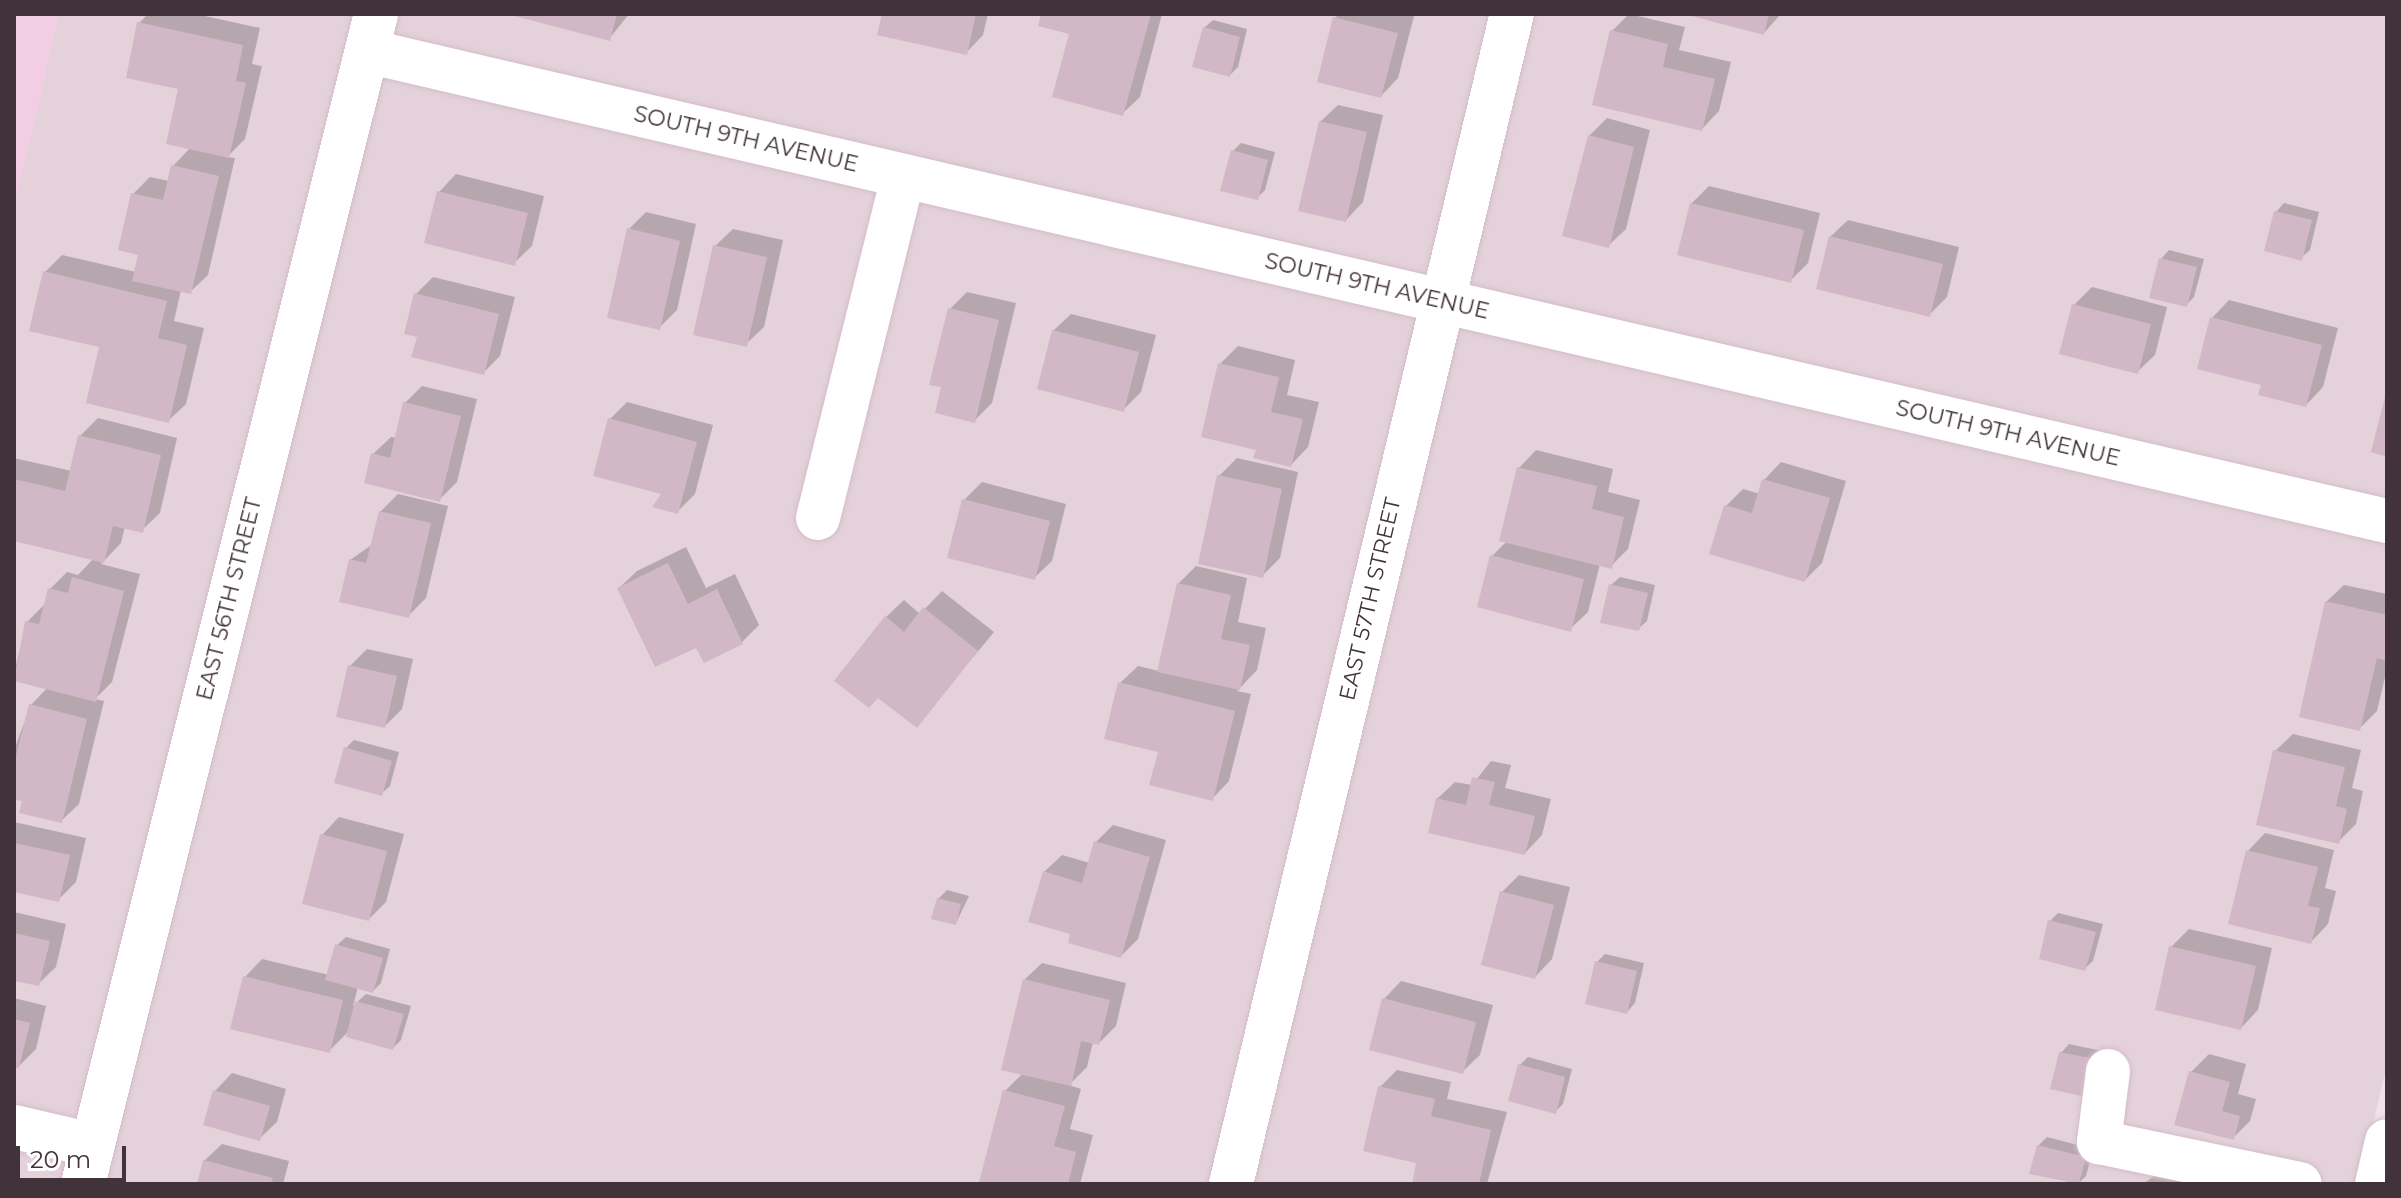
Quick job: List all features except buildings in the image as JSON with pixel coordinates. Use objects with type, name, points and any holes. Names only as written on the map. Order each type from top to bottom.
[{"type":"street","name":"EAST 57TH STREET","points":[[1231,1184],[1512,14]]},
{"type":"street","name":"SOUTH 9TH AVENUE","points":[[372,32],[903,176],[2387,521]]},
{"type":"street","name":"EAST 56TH STREET","points":[[87,1164],[372,32]]},
{"type":"street","points":[[818,518],[903,176]]},
{"type":"street","points":[[2108,1071],[2099,1142],[2300,1184]]},
{"type":"street","points":[[14,1127],[87,1164]]},
{"type":"street","points":[[2377,1184],[2387,1141]]},
{"type":"shaded area","points":[[14,14],[59,14],[14,205]]},
{"type":"shaded area","points":[[59,14],[362,14],[76,1184],[14,1184],[14,205]]},
{"type":"shaded area","points":[[390,14],[1490,14],[1216,1184],[106,1184]]},
{"type":"shaded area","points":[[1532,14],[2387,14],[2387,1064],[2359,1184],[1248,1184]]}]
